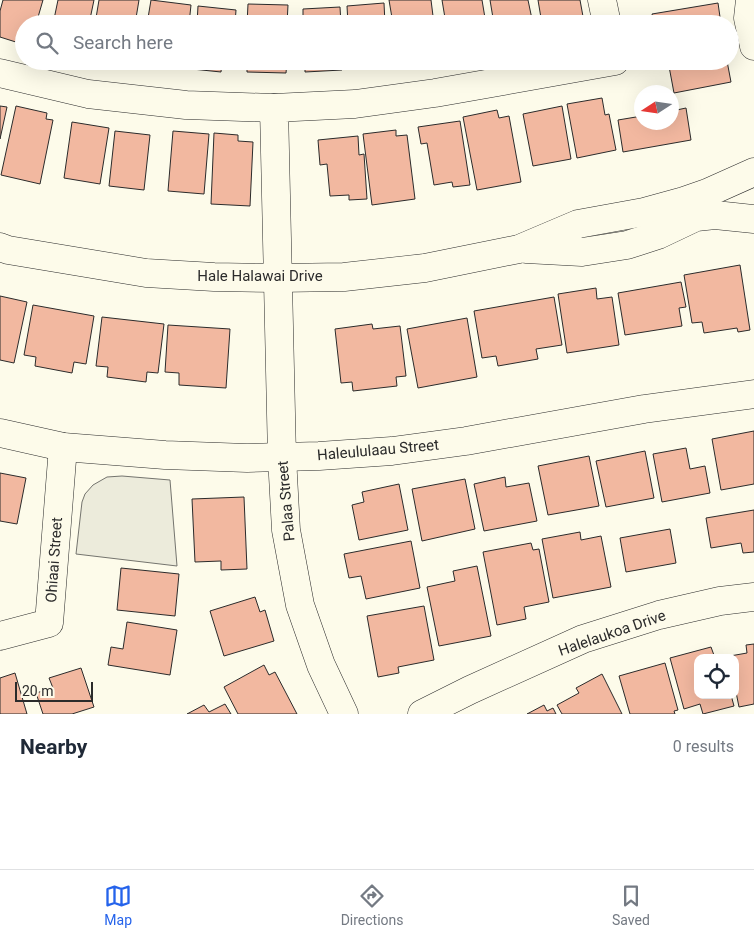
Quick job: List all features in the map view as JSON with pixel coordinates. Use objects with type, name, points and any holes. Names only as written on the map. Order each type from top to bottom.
[{"type":"street","points":[[602,0],[605,15]]},
{"type":"street","points":[[750,0],[748,18],[754,46]]},
{"type":"street","points":[[0,73],[88,94],[186,105],[274,108],[355,104],[435,93],[564,70]]},
{"type":"street","name":"Palaa Street","points":[[274,108],[282,457],[286,530],[300,605],[321,665],[344,714]]},
{"type":"street","points":[[754,172],[748,184],[747,196],[750,209],[754,215]]},
{"type":"street","name":"Hale Halawai Drive","points":[[0,247],[146,274],[278,278],[344,277],[425,268],[519,249],[578,224],[644,212],[684,201],[754,172]]},
{"type":"street","name":"Hale Halawai Drive","points":[[519,249],[582,252],[627,245],[658,235],[696,217],[714,215],[754,219]]},
{"type":"street","name":"Haleululaau Street","points":[[0,434],[63,446],[165,455],[247,458],[282,457],[392,451],[644,409],[754,394]]},
{"type":"street","name":"Ohiaai Street","points":[[0,636],[50,623],[63,446]]},
{"type":"street","name":"Halelaukoa Drive","points":[[422,714],[583,639],[659,615],[720,601],[754,598]]},
{"type":"shaded area","points":[[122,476],[170,480],[177,566],[76,554],[82,502],[85,494],[93,485],[107,477]]},
{"type":"building","points":[[3,0],[43,0],[39,15],[15,15],[15,42],[0,37],[0,11]]},
{"type":"building","points":[[58,0],[94,0],[91,15],[55,15]]},
{"type":"building","points":[[99,0],[139,0],[136,15],[96,15]]},
{"type":"building","points":[[151,0],[191,5],[190,15],[148,15]]},
{"type":"building","points":[[389,0],[431,0],[433,15],[392,15]]},
{"type":"building","points":[[442,0],[482,0],[484,15],[444,15]]},
{"type":"building","points":[[490,0],[528,0],[531,15],[492,15]]},
{"type":"building","points":[[538,0],[580,0],[583,15],[540,15]]},
{"type":"building","points":[[384,3],[385,15],[348,15],[347,6]]},
{"type":"building","points":[[718,3],[720,15],[652,15]]},
{"type":"building","points":[[248,4],[288,5],[287,15],[247,15]]},
{"type":"building","points":[[198,6],[236,10],[236,15],[198,15]]},
{"type":"building","points":[[340,7],[340,15],[303,15],[303,9]]},
{"type":"building","points":[[202,70],[221,70],[221,72]]},
{"type":"building","points":[[247,70],[286,70],[286,73],[247,72]]},
{"type":"building","points":[[305,70],[342,70],[305,72]]},
{"type":"building","points":[[670,70],[729,70],[731,82],[679,92],[679,85],[672,85]]},
{"type":"building","points":[[602,98],[605,115],[609,114],[616,150],[577,158],[567,104]]},
{"type":"building","points":[[0,106],[7,107],[0,139]]},
{"type":"building","points":[[16,106],[47,113],[46,119],[53,120],[40,184],[1,175]]},
{"type":"building","points":[[562,106],[571,159],[533,166],[523,114]]},
{"type":"building","points":[[686,108],[691,140],[623,152],[618,120],[634,117],[634,130],[679,130],[679,110]]},
{"type":"building","points":[[497,110],[499,118],[509,116],[521,182],[477,190],[463,117]]},
{"type":"building","points":[[460,121],[470,185],[453,187],[452,182],[434,185],[427,143],[421,144],[418,127]]},
{"type":"building","points":[[72,122],[109,128],[100,184],[64,178]]},
{"type":"building","points":[[396,130],[396,136],[407,135],[415,199],[372,205],[363,134]]},
{"type":"building","points":[[115,131],[150,135],[144,190],[109,186]]},
{"type":"building","points":[[173,131],[209,134],[204,194],[168,191]]},
{"type":"building","points":[[214,133],[238,135],[238,141],[253,142],[250,206],[211,204]]},
{"type":"building","points":[[358,136],[359,155],[364,154],[367,199],[349,200],[349,195],[330,196],[327,164],[320,165],[318,140]]},
{"type":"building","points":[[740,265],[750,330],[738,332],[737,328],[704,333],[702,322],[692,323],[684,275]]},
{"type":"building","points":[[681,282],[686,307],[679,308],[682,326],[625,335],[618,293]]},
{"type":"building","points":[[596,288],[597,299],[612,297],[619,345],[567,353],[558,294]]},
{"type":"building","points":[[0,296],[27,302],[14,363],[0,360]]},
{"type":"building","points":[[554,297],[562,345],[536,349],[538,359],[498,366],[496,356],[482,358],[474,311]]},
{"type":"building","points":[[33,305],[94,316],[86,364],[74,362],[72,373],[35,366],[36,357],[24,355]]},
{"type":"building","points":[[102,317],[164,324],[158,373],[147,372],[146,382],[107,377],[108,367],[96,366]]},
{"type":"building","points":[[467,318],[477,377],[418,388],[407,329]]},
{"type":"building","points":[[372,324],[373,329],[400,326],[406,376],[396,377],[397,386],[353,391],[352,382],[341,383],[335,329]]},
{"type":"building","points":[[168,325],[230,329],[226,388],[179,385],[179,373],[165,372]]},
{"type":"building","points":[[754,431],[754,484],[721,490],[712,439]]},
{"type":"building","points":[[686,448],[690,469],[705,466],[710,493],[662,502],[653,454]]},
{"type":"building","points":[[645,451],[654,498],[606,507],[596,461]]},
{"type":"building","points":[[589,456],[599,506],[548,515],[538,466]]},
{"type":"building","points":[[0,473],[26,478],[17,524],[0,521]]},
{"type":"building","points":[[505,477],[506,487],[529,483],[537,521],[484,531],[474,484]]},
{"type":"building","points":[[465,479],[475,529],[422,541],[412,489]]},
{"type":"building","points":[[399,484],[408,530],[359,540],[352,505],[364,502],[362,492]]},
{"type":"building","points":[[244,497],[247,569],[221,570],[221,561],[195,562],[192,499]]},
{"type":"building","points":[[754,510],[754,552],[743,553],[741,543],[711,548],[706,518]]},
{"type":"building","points":[[670,529],[676,563],[626,572],[620,538]]},
{"type":"building","points":[[580,532],[581,540],[601,536],[611,587],[553,598],[542,539]]},
{"type":"building","points":[[411,541],[420,588],[366,599],[361,576],[349,578],[344,554]]},
{"type":"building","points":[[531,543],[533,550],[539,549],[549,602],[524,607],[526,619],[497,625],[483,552]]},
{"type":"building","points":[[477,566],[491,636],[439,646],[427,587],[455,581],[453,571]]},
{"type":"building","points":[[121,568],[179,574],[175,616],[117,610]]},
{"type":"building","points":[[255,597],[260,612],[265,610],[274,641],[224,656],[210,611]]},
{"type":"building","points":[[424,606],[434,660],[398,667],[399,673],[378,677],[367,616]]},
{"type":"building","points":[[127,622],[177,630],[170,675],[108,665],[111,647],[123,649]]},
{"type":"building","points":[[754,644],[754,704],[739,707],[737,699],[739,699],[739,654],[747,653],[746,645]]},
{"type":"building","points":[[711,647],[714,654],[694,654],[694,699],[732,699],[734,706],[703,714],[700,704],[684,709],[670,658]]},
{"type":"building","points":[[665,663],[678,710],[674,711],[675,714],[630,714],[619,676]]},
{"type":"building","points":[[264,665],[269,675],[275,672],[297,714],[238,714],[224,687]]},
{"type":"building","points":[[81,668],[94,707],[72,714],[43,714],[36,693],[53,688],[49,678]]},
{"type":"building","points":[[15,673],[27,714],[0,714],[0,678]]},
{"type":"building","points":[[602,674],[622,714],[562,714],[557,705],[579,693],[576,688]]},
{"type":"building","points":[[225,704],[231,714],[187,714],[204,705],[209,712]]},
{"type":"building","points":[[544,705],[547,711],[553,708],[556,714],[527,714]]}]
